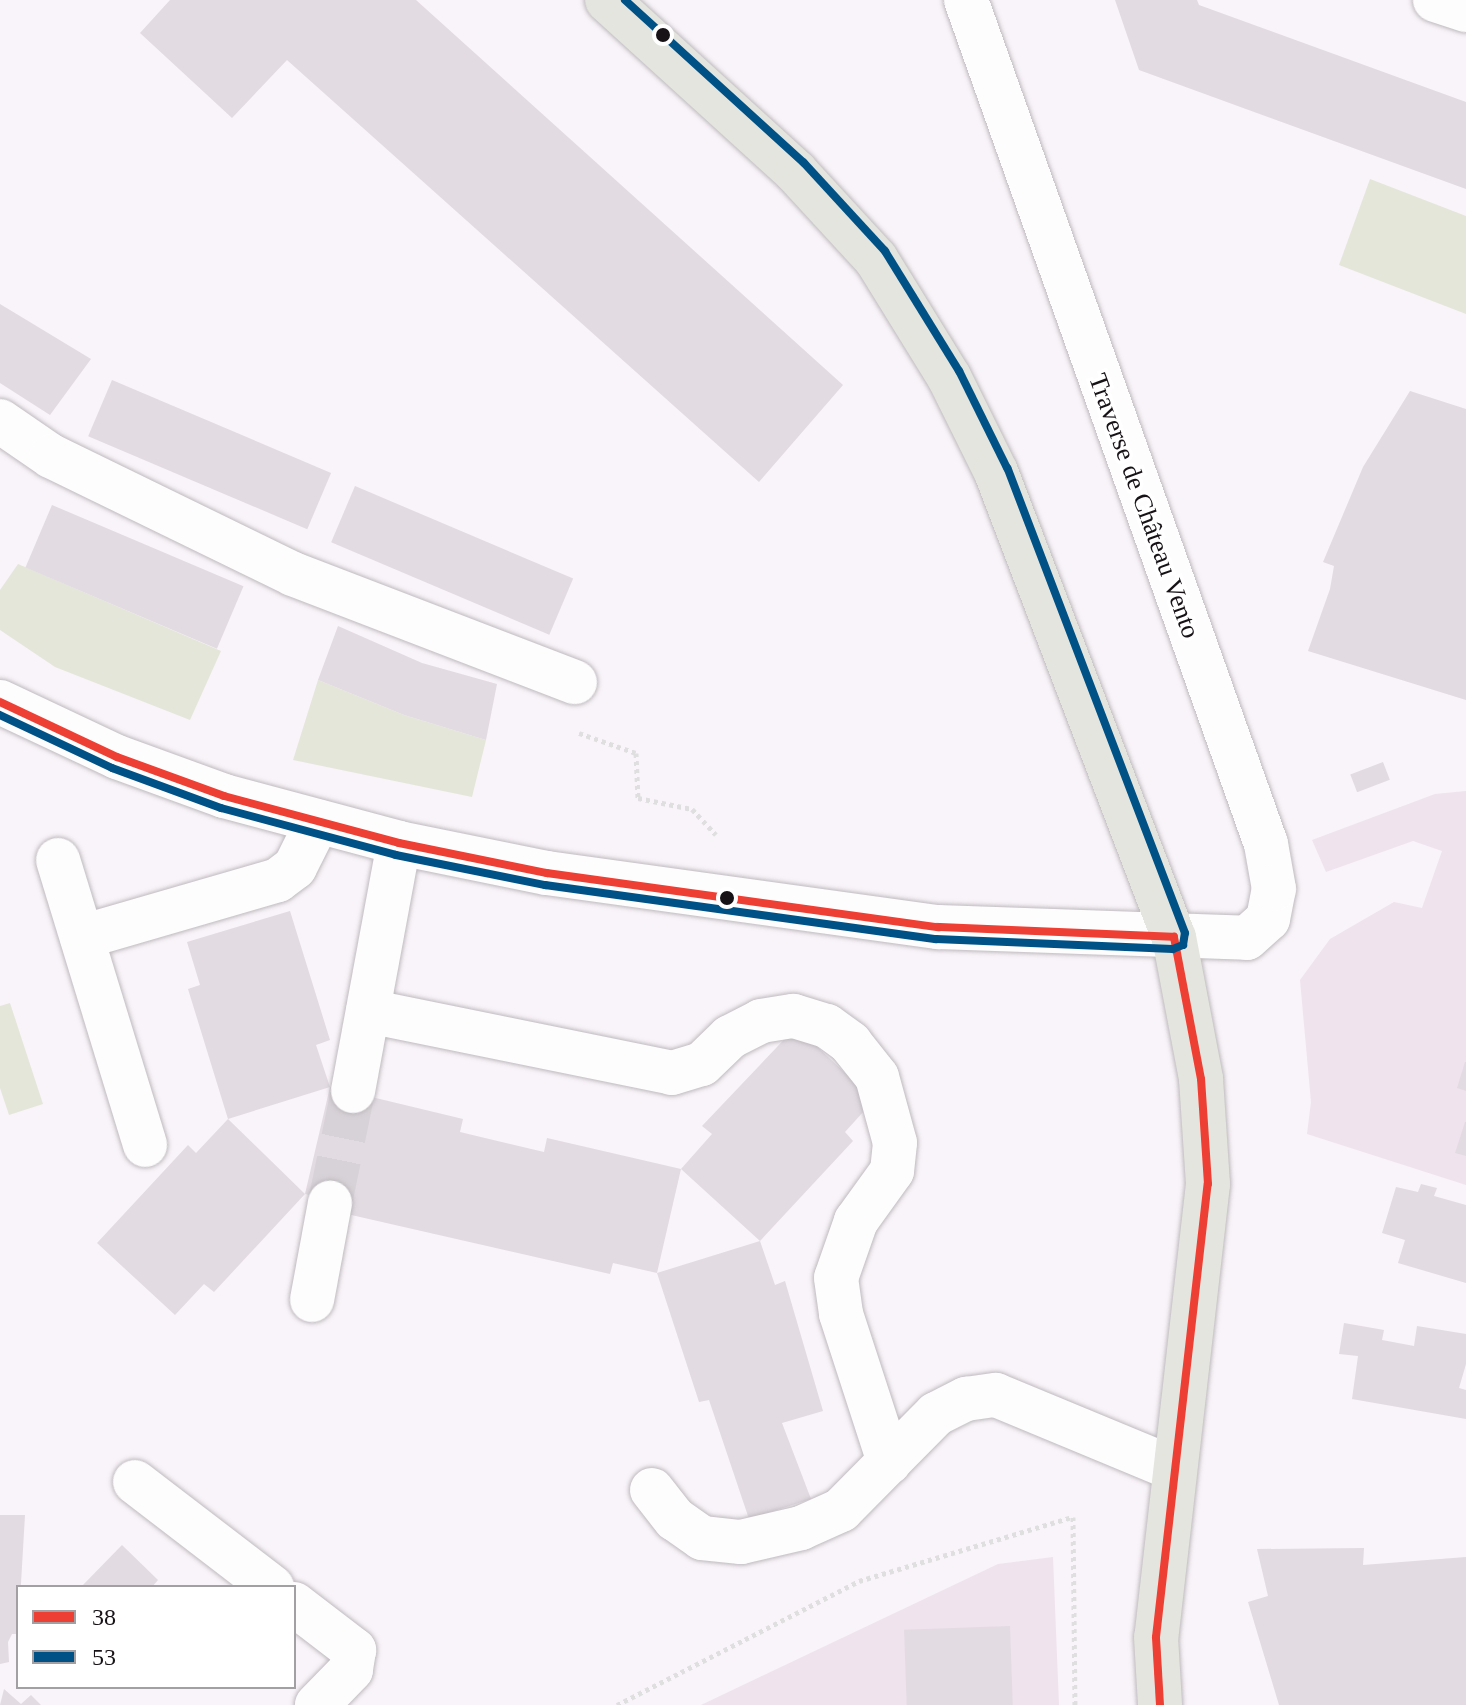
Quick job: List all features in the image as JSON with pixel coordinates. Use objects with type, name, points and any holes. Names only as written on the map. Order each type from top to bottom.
[{"type":"main road","points":[[607,0],[796,172],[876,259],[949,377],[996,472],[1174,937],[1201,1079],[1208,1184],[1172,1468],[1156,1637],[1160,1705]]},
{"type":"street","name":"Traverse de Château Vento","points":[[0,702],[117,757],[224,796],[399,843],[547,873],[938,927],[1247,938],[1268,919],[1274,889],[1266,844],[966,0]]},
{"type":"street","points":[[1435,0],[1466,10]]},
{"type":"street","points":[[0,421],[51,456],[293,574],[575,682]]},
{"type":"street","points":[[82,937],[278,880],[295,867],[318,821]]},
{"type":"street","points":[[353,1091],[399,843]]},
{"type":"street","points":[[58,860],[145,1145]]},
{"type":"street","points":[[368,1011],[672,1073],[702,1064],[730,1037],[761,1021],[794,1016],[827,1026],[850,1043],[877,1077],[895,1143],[892,1171],[856,1221],[836,1278],[841,1314],[889,1462]]},
{"type":"street","points":[[312,1300],[330,1203]]},
{"type":"street","points":[[652,1490],[675,1519],[702,1538],[741,1542],[801,1528],[841,1510],[936,1414],[966,1399],[996,1395],[1172,1468]]},
{"type":"street","points":[[135,1482],[269,1585]]},
{"type":"street","points":[[296,1606],[354,1650],[351,1670],[317,1705]]},
{"type":"path","points":[[575,682],[557,725],[636,753],[638,798],[692,809],[716,835]]},
{"type":"path","points":[[617,1705],[859,1581],[1073,1517],[1075,1705]]},
{"type":"shaded area","points":[[1370,179],[1466,216],[1466,314],[1339,265]]},
{"type":"shaded area","points":[[18,564],[221,651],[190,720],[55,667],[0,630],[0,590]]},
{"type":"shaded area","points":[[318,680],[404,715],[486,740],[472,797],[293,760]]},
{"type":"shaded area","points":[[1466,791],[1466,1185],[1307,1134],[1311,1102],[1300,980],[1330,939],[1394,902],[1422,908],[1442,851],[1413,841],[1326,872],[1312,840],[1435,794]]},
{"type":"shaded area","points":[[10,1003],[43,1104],[9,1115],[0,1088],[0,1006]]},
{"type":"shaded area","points":[[1053,1557],[1059,1705],[701,1705],[998,1564]]},
{"type":"building","points":[[170,0],[416,0],[843,385],[759,482],[287,60],[232,118],[140,33]]},
{"type":"building","points":[[1115,0],[1197,0],[1199,5],[1466,102],[1466,189],[1139,70]]},
{"type":"building","points":[[0,304],[91,359],[50,415],[0,383]]},
{"type":"building","points":[[112,380],[331,473],[307,529],[88,436]]},
{"type":"building","points":[[1410,391],[1466,409],[1466,700],[1308,651],[1330,589],[1334,566],[1323,562],[1363,467]]},
{"type":"building","points":[[355,486],[573,579],[549,635],[331,542]]},
{"type":"building","points":[[52,505],[243,586],[217,649],[25,568]]},
{"type":"building","points":[[338,626],[422,663],[497,684],[486,740],[404,715],[318,680]]},
{"type":"building","points":[[1383,762],[1390,780],[1357,792],[1350,775]]},
{"type":"building","points":[[290,911],[330,1040],[316,1045],[330,1087],[228,1119],[188,989],[200,985],[187,942]]},
{"type":"building","points":[[796,1027],[874,1100],[845,1132],[853,1141],[760,1241],[681,1169],[712,1134],[702,1126]]},
{"type":"building","points":[[1466,1062],[1466,1091],[1457,1088]]},
{"type":"building","points":[[330,1087],[463,1119],[460,1132],[544,1152],[547,1138],[681,1169],[657,1273],[613,1263],[610,1274],[347,1214],[349,1204],[305,1194]]},
{"type":"building","points":[[228,1119],[305,1194],[214,1292],[204,1284],[175,1315],[97,1243],[188,1145],[196,1153]]},
{"type":"building","points":[[1466,1122],[1466,1156],[1455,1153]]},
{"type":"building","points":[[1421,1184],[1437,1188],[1434,1196],[1466,1205],[1466,1283],[1398,1263],[1405,1240],[1382,1233],[1396,1187],[1418,1192]]},
{"type":"building","points":[[760,1241],[775,1285],[785,1281],[823,1411],[782,1423],[811,1499],[749,1519],[709,1400],[699,1402],[657,1273]]},
{"type":"building","points":[[1344,1323],[1384,1330],[1382,1340],[1414,1346],[1417,1326],[1466,1334],[1466,1364],[1459,1388],[1466,1390],[1466,1419],[1352,1399],[1358,1356],[1339,1354]]},
{"type":"building","points":[[0,1515],[25,1515],[21,1585],[16,1585],[16,1634],[12,1634],[8,1642],[9,1662],[0,1664]]},
{"type":"building","points":[[122,1545],[158,1580],[154,1585],[83,1585]]},
{"type":"building","points":[[1364,1548],[1363,1565],[1466,1557],[1466,1705],[1279,1705],[1248,1602],[1268,1596],[1257,1549]]},
{"type":"building","points":[[1010,1626],[1013,1705],[907,1705],[904,1630]]},
{"type":"building","points":[[4,1689],[21,1704],[31,1695],[41,1705],[0,1705]]},
{"type":"tunnel","points":[[330,1203],[353,1091]]},
{"type":"transit line","name":"53","points":[[0,715],[112,768],[221,808],[396,855],[545,885],[936,939],[1173,949],[1183,945],[1185,933],[1007,468],[959,371],[885,251],[804,163],[625,0]]},
{"type":"transit line","name":"38","points":[[0,702],[117,757],[224,796],[399,843],[547,873],[938,927],[1174,937]]},
{"type":"transit line","name":"38","points":[[1160,1705],[1156,1637],[1208,1184],[1201,1079],[1174,937]]}]
